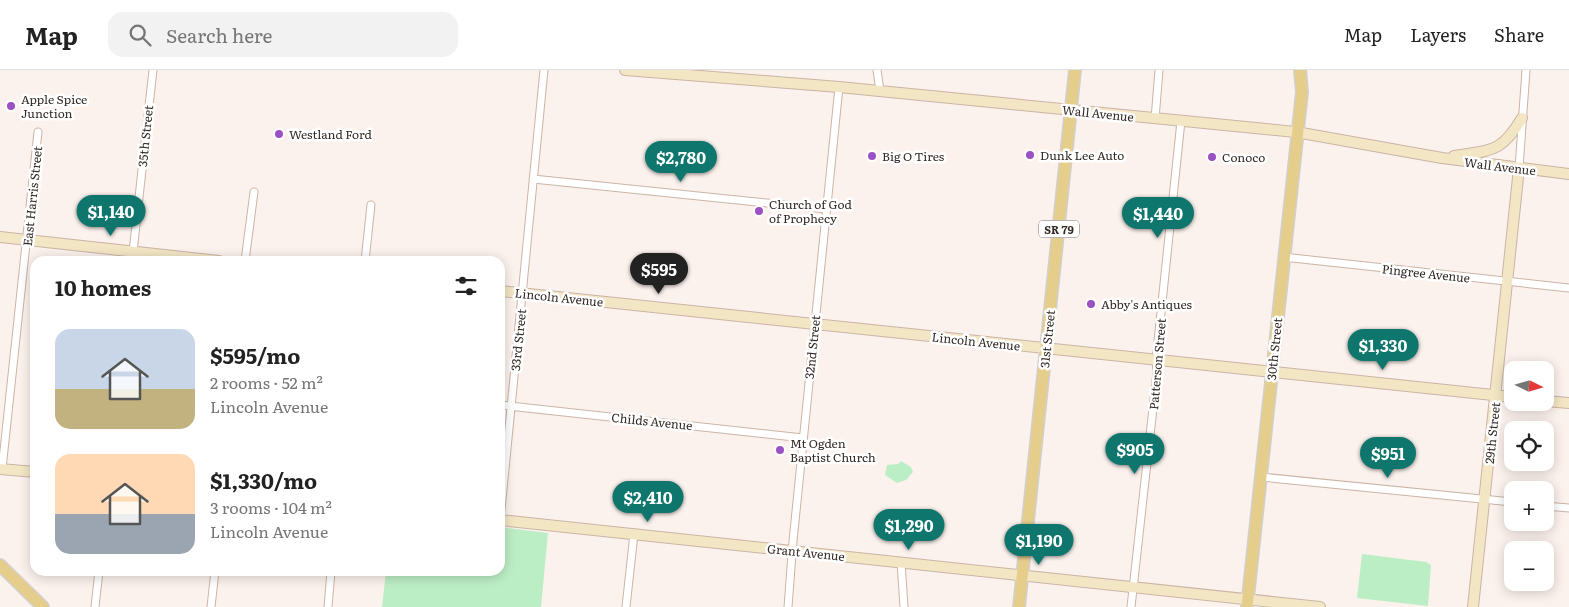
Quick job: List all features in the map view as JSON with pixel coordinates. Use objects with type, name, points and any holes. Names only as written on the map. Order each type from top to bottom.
[{"type":"main road","name":"31st Street","points":[[1019,607],[1075,70]]},
{"type":"main road","name":"30th Street","points":[[1248,603],[1296,132],[1302,92],[1300,70]]},
{"type":"main road","points":[[0,565],[4,575],[43,607]]},
{"type":"street","name":"35th Street","points":[[132,256],[152,70]]},
{"type":"street","name":"33rd Street","points":[[505,468],[544,70]]},
{"type":"street","name":"Wall Avenue","points":[[625,70],[880,91],[1296,132],[1442,158],[1569,174]]},
{"type":"street","points":[[877,70],[880,91]]},
{"type":"street","points":[[1155,119],[1159,70]]},
{"type":"street","name":"30th Street","points":[[1302,92],[1306,70]]},
{"type":"street","points":[[1518,168],[1526,70]]},
{"type":"street","name":"32nd Street","points":[[788,607],[803,438],[839,88]]},
{"type":"street","points":[[1442,158],[1483,152],[1500,146],[1511,136],[1522,118]]},
{"type":"street","name":"Patterson Street","points":[[1131,607],[1157,372],[1156,360],[1181,121]]},
{"type":"street","name":"East Harris Street","points":[[1,469],[38,132]]},
{"type":"street","name":"29th Street","points":[[1473,607],[1518,168]]},
{"type":"street","points":[[533,179],[826,209]]},
{"type":"street","points":[[246,256],[254,192]]},
{"type":"street","points":[[366,256],[371,205]]},
{"type":"street","points":[[0,237],[126,256]]},
{"type":"street","name":"Pingree Avenue","points":[[1283,257],[1569,288]]},
{"type":"street","name":"Lincoln Avenue","points":[[505,291],[1504,396]]},
{"type":"street","points":[[1554,402],[1569,403]]},
{"type":"street","name":"Childs Avenue","points":[[505,405],[803,438]]},
{"type":"street","points":[[1,469],[30,472]]},
{"type":"street","points":[[1262,477],[1504,501]]},
{"type":"street","points":[[1554,507],[1569,508]]},
{"type":"street","name":"Grant Avenue","points":[[505,521],[901,562],[1248,603],[1320,607]]},
{"type":"street","points":[[626,607],[634,534]]},
{"type":"street","points":[[901,562],[904,607]]},
{"type":"street","points":[[95,607],[98,576]]},
{"type":"street","points":[[212,607],[215,576]]},
{"type":"street","points":[[328,607],[331,576]]},
{"type":"green space","points":[[901,461],[911,467],[913,472],[906,480],[897,483],[885,475],[887,465],[898,464]]},
{"type":"green space","points":[[505,528],[548,533],[541,607],[382,607],[385,576],[505,576]]},
{"type":"green space","points":[[1362,554],[1426,562],[1431,565],[1428,606],[1357,598]]},
{"type":"place","name":"Apple Spice Junction","points":[[11,106]]},
{"type":"place","name":"Westland Ford","points":[[279,134]]},
{"type":"place","name":"Dunk Lee Auto","points":[[1030,155]]},
{"type":"place","name":"Big O Tires","points":[[872,156]]},
{"type":"place","name":"Conoco","points":[[1212,157]]},
{"type":"place","name":"Church of God of Prophecy","points":[[759,211]]},
{"type":"place","name":"Abby's Antiques","points":[[1091,304]]},
{"type":"place","name":"Mt Ogden Baptist Church","points":[[780,450]]}]
